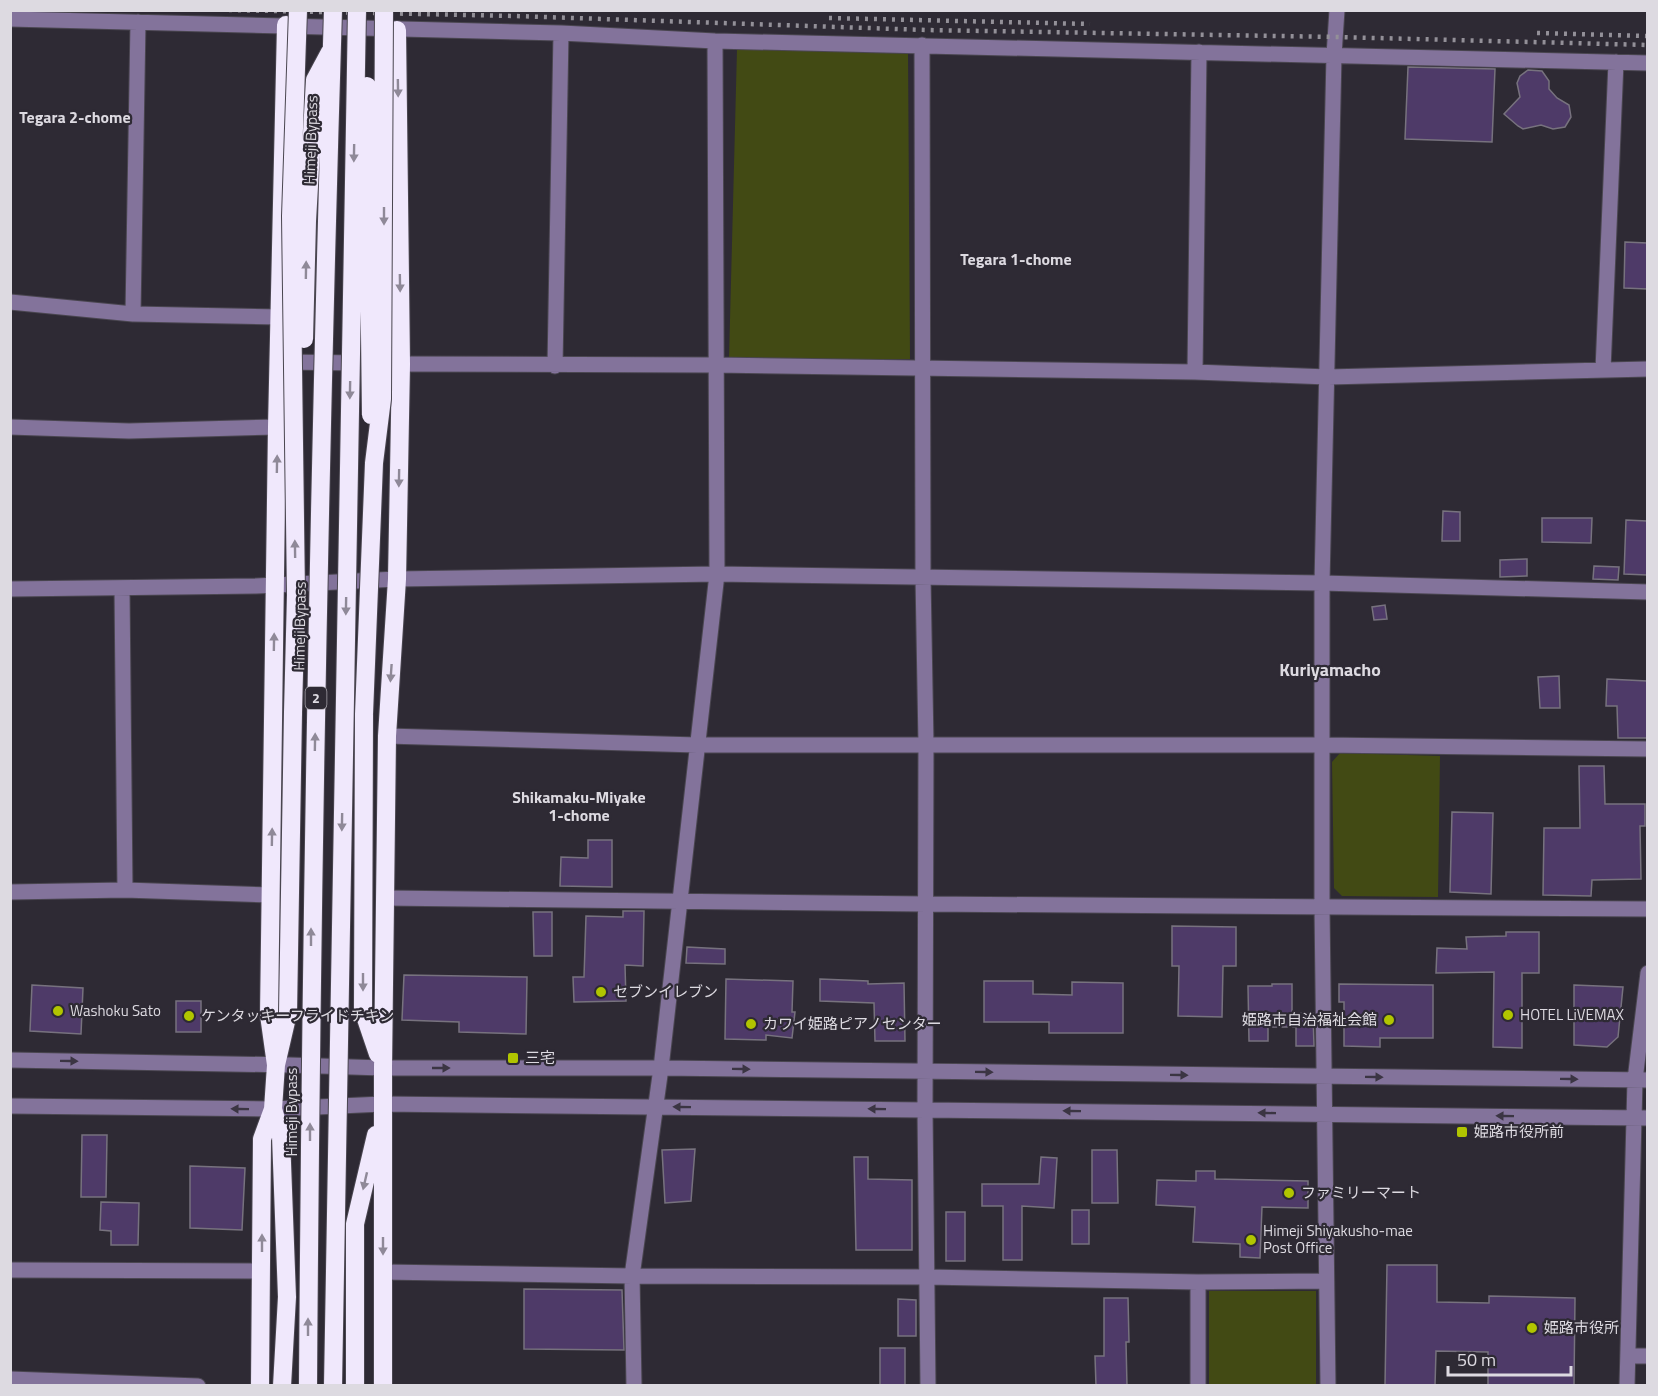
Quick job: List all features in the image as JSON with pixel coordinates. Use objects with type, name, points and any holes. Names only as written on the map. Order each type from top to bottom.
[{"type":"highway","points":[[260,1386],[262,1139],[273,1109],[276,1065],[288,1013],[296,595],[291,216],[298,10]]},
{"type":"highway","name":"Himeji Bypass","points":[[308,1386],[312,921],[333,10]]},
{"type":"highway","name":"2","points":[[333,1386],[357,10]]},
{"type":"highway","points":[[383,1068],[363,1010],[364,714],[374,463],[382,399],[384,10]]},
{"type":"highway","points":[[276,1065],[269,1015],[277,427],[286,25]]},
{"type":"highway","points":[[383,1386],[383,1068],[387,736],[397,579],[401,364],[397,30]]},
{"type":"highway","points":[[356,38],[367,75],[370,396],[374,463]]},
{"type":"highway","points":[[294,454],[303,367],[307,220],[315,80],[332,48]]},
{"type":"highway","points":[[355,1386],[356,1224],[383,1104]]},
{"type":"highway","points":[[273,1109],[281,1136],[287,1297],[282,1386]]},
{"type":"street","points":[[1328,1386],[1322,908],[1322,583],[1334,55],[1337,10]]},
{"type":"street","points":[[10,19],[561,33],[715,41],[1647,63]]},
{"type":"street","points":[[133,314],[138,21]]},
{"type":"street","points":[[555,366],[561,33]]},
{"type":"street","points":[[634,1386],[632,1276],[661,1068],[717,574],[715,41]]},
{"type":"street","points":[[922,45],[928,1386]]},
{"type":"street","points":[[1196,372],[1199,52]]},
{"type":"street","points":[[1603,369],[1616,62]]},
{"type":"street","points":[[10,302],[133,314],[280,317]]},
{"type":"street","points":[[279,362],[555,366],[715,365],[1328,376],[1647,369]]},
{"type":"street","points":[[10,427],[129,431],[277,427]]},
{"type":"street","points":[[10,589],[717,574],[1322,583],[1647,592]]},
{"type":"street","points":[[122,588],[125,890]]},
{"type":"street","points":[[387,736],[697,745],[1323,745],[1647,749]]},
{"type":"street","points":[[10,892],[125,890],[271,895]]},
{"type":"street","points":[[385,898],[1322,908],[1647,909]]},
{"type":"street","points":[[1627,1386],[1647,973]]},
{"type":"street","points":[[10,1060],[383,1068],[661,1068],[1641,1080]]},
{"type":"street","points":[[10,1106],[273,1109],[383,1104],[1640,1118]]},
{"type":"street","points":[[10,1270],[261,1270]]},
{"type":"street","points":[[383,1272],[1198,1282],[1326,1281]]},
{"type":"street","points":[[1198,1282],[1198,1386]]},
{"type":"street","points":[[1628,1356],[1647,1356]]},
{"type":"street","points":[[10,1379],[198,1386]]},
{"type":"green space","points":[[737,49],[908,50],[910,359],[729,359]]},
{"type":"green space","points":[[1340,753],[1440,756],[1438,897],[1342,896],[1334,888],[1332,762]]},
{"type":"green space","points":[[1209,1291],[1316,1291],[1316,1385],[1209,1385]]},
{"type":"building","points":[[1408,67],[1495,69],[1492,142],[1405,139]]},
{"type":"building","points":[[1528,70],[1542,71],[1549,81],[1549,89],[1557,98],[1569,105],[1571,117],[1565,127],[1553,129],[1541,125],[1523,129],[1504,114],[1520,97],[1517,83],[1520,76]]},
{"type":"building","points":[[1625,242],[1647,243],[1647,289],[1624,288]]},
{"type":"building","points":[[1443,511],[1460,512],[1460,541],[1442,541]]},
{"type":"building","points":[[1542,518],[1592,518],[1591,543],[1542,542]]},
{"type":"building","points":[[1626,520],[1647,521],[1647,575],[1624,574]]},
{"type":"building","points":[[1527,559],[1527,576],[1500,577],[1500,560]]},
{"type":"building","points":[[1594,566],[1619,567],[1618,580],[1593,579]]},
{"type":"building","points":[[1385,605],[1387,619],[1374,620],[1372,607]]},
{"type":"building","points":[[1559,676],[1560,708],[1540,708],[1538,677]]},
{"type":"building","points":[[1607,679],[1647,681],[1647,738],[1618,738],[1617,706],[1606,706]]},
{"type":"building","points":[[1579,766],[1604,766],[1605,804],[1645,804],[1645,826],[1640,826],[1641,879],[1592,880],[1591,896],[1543,895],[1544,828],[1580,828]]},
{"type":"building","points":[[1452,812],[1493,813],[1491,894],[1450,892]]},
{"type":"building","points":[[588,840],[612,840],[612,887],[560,886],[561,857],[588,858]]},
{"type":"building","points":[[623,911],[644,911],[643,966],[625,965],[626,1001],[574,1002],[573,977],[584,977],[586,916],[623,917]]},
{"type":"building","points":[[533,912],[552,912],[552,956],[534,956]]},
{"type":"building","points":[[1172,926],[1236,927],[1236,966],[1223,966],[1222,1017],[1178,1016],[1179,966],[1172,966]]},
{"type":"building","points":[[1506,932],[1539,932],[1539,973],[1522,973],[1522,1048],[1493,1047],[1494,972],[1436,973],[1437,948],[1467,949],[1466,937],[1506,936]]},
{"type":"building","points":[[687,947],[725,949],[725,964],[686,963]]},
{"type":"building","points":[[404,975],[527,977],[526,1034],[459,1032],[459,1022],[402,1020]]},
{"type":"building","points":[[726,979],[793,981],[792,1012],[795,1012],[792,1038],[766,1035],[766,1040],[725,1039]]},
{"type":"building","points":[[820,979],[868,981],[868,984],[904,983],[905,1041],[875,1041],[874,1003],[820,1001]]},
{"type":"building","points":[[984,981],[1033,981],[1033,994],[1072,995],[1072,982],[1123,983],[1123,1033],[1049,1033],[1049,1022],[984,1022]]},
{"type":"building","points":[[1272,984],[1292,984],[1292,1013],[1313,1013],[1314,1046],[1296,1046],[1296,1027],[1268,1027],[1268,1041],[1249,1041],[1248,986],[1272,986]]},
{"type":"building","name":"姫路市自治福祉会館","points":[[1339,984],[1433,985],[1433,1038],[1380,1038],[1380,1047],[1344,1046],[1344,1002],[1339,1002]]},
{"type":"building","points":[[32,985],[83,988],[81,1034],[30,1031]]},
{"type":"building","points":[[1574,985],[1623,987],[1618,1037],[1607,1047],[1574,1045]]},
{"type":"building","name":"ケンタッキーフライドチキン","points":[[176,1001],[201,1001],[201,1032],[176,1032]]},
{"type":"building","points":[[82,1135],[107,1135],[106,1197],[81,1197]]},
{"type":"building","points":[[695,1149],[691,1201],[665,1203],[662,1150]]},
{"type":"building","points":[[1092,1150],[1117,1150],[1118,1203],[1092,1203]]},
{"type":"building","points":[[854,1157],[868,1157],[868,1179],[912,1180],[912,1250],[856,1250]]},
{"type":"building","points":[[1041,1157],[1057,1158],[1054,1208],[1022,1206],[1022,1260],[1003,1260],[1003,1206],[982,1206],[982,1184],[1039,1184]]},
{"type":"building","points":[[190,1166],[245,1168],[242,1230],[190,1228]]},
{"type":"building","points":[[1196,1171],[1215,1171],[1215,1179],[1308,1181],[1308,1208],[1262,1207],[1260,1258],[1240,1257],[1240,1244],[1193,1242],[1195,1207],[1156,1205],[1157,1180],[1196,1181]]},
{"type":"building","points":[[101,1202],[139,1203],[138,1245],[111,1245],[111,1231],[100,1230]]},
{"type":"building","points":[[1072,1210],[1089,1210],[1089,1244],[1072,1244]]},
{"type":"building","points":[[946,1212],[965,1212],[965,1261],[946,1261]]},
{"type":"building","points":[[1387,1265],[1437,1265],[1437,1302],[1489,1303],[1489,1296],[1575,1298],[1574,1386],[1488,1386],[1488,1352],[1436,1351],[1435,1386],[1385,1386]]},
{"type":"building","points":[[524,1289],[622,1290],[624,1350],[524,1349]]},
{"type":"building","points":[[1104,1298],[1128,1298],[1127,1386],[1096,1386],[1095,1356],[1104,1356]]},
{"type":"building","points":[[898,1299],[916,1300],[916,1336],[898,1336]]},
{"type":"building","points":[[880,1348],[905,1348],[905,1386],[880,1386]]},
{"type":"railway","points":[[229,10],[515,16],[926,30],[1648,45]]},
{"type":"railway","points":[[829,18],[1090,24]]},
{"type":"railway","points":[[1537,33],[1648,36]]},
{"type":"place","name":"セブンイレブン","points":[[601,992]]},
{"type":"place","name":"Washoku Sato","points":[[58,1011]]},
{"type":"place","name":"HOTEL LiVEMAX","points":[[1508,1015]]},
{"type":"place","name":"ケンタッキーフライドチキン","points":[[189,1016]]},
{"type":"place","name":"姫路市自治福祉会館","points":[[1389,1020]]},
{"type":"place","name":"カワイ姫路ピアノセンター","points":[[751,1024]]},
{"type":"place","name":"三宅","points":[[513,1058]]},
{"type":"place","name":"姫路市役所前","points":[[1462,1132]]},
{"type":"place","name":"ファミリーマート","points":[[1289,1193]]},
{"type":"place","name":"Himeji Shiyakusho-mae Post Office","points":[[1251,1240]]},
{"type":"place","name":"姫路市役所","points":[[1532,1328]]},
{"type":"district","name":"Tegara 2-chome","points":[[75,117]]},
{"type":"district","name":"Tegara 1-chome","points":[[1016,259]]},
{"type":"district","name":"Kuriyamacho","points":[[1330,670]]},
{"type":"district","name":"Shikamaku-Miyake 1-chome","points":[[579,806]]}]
